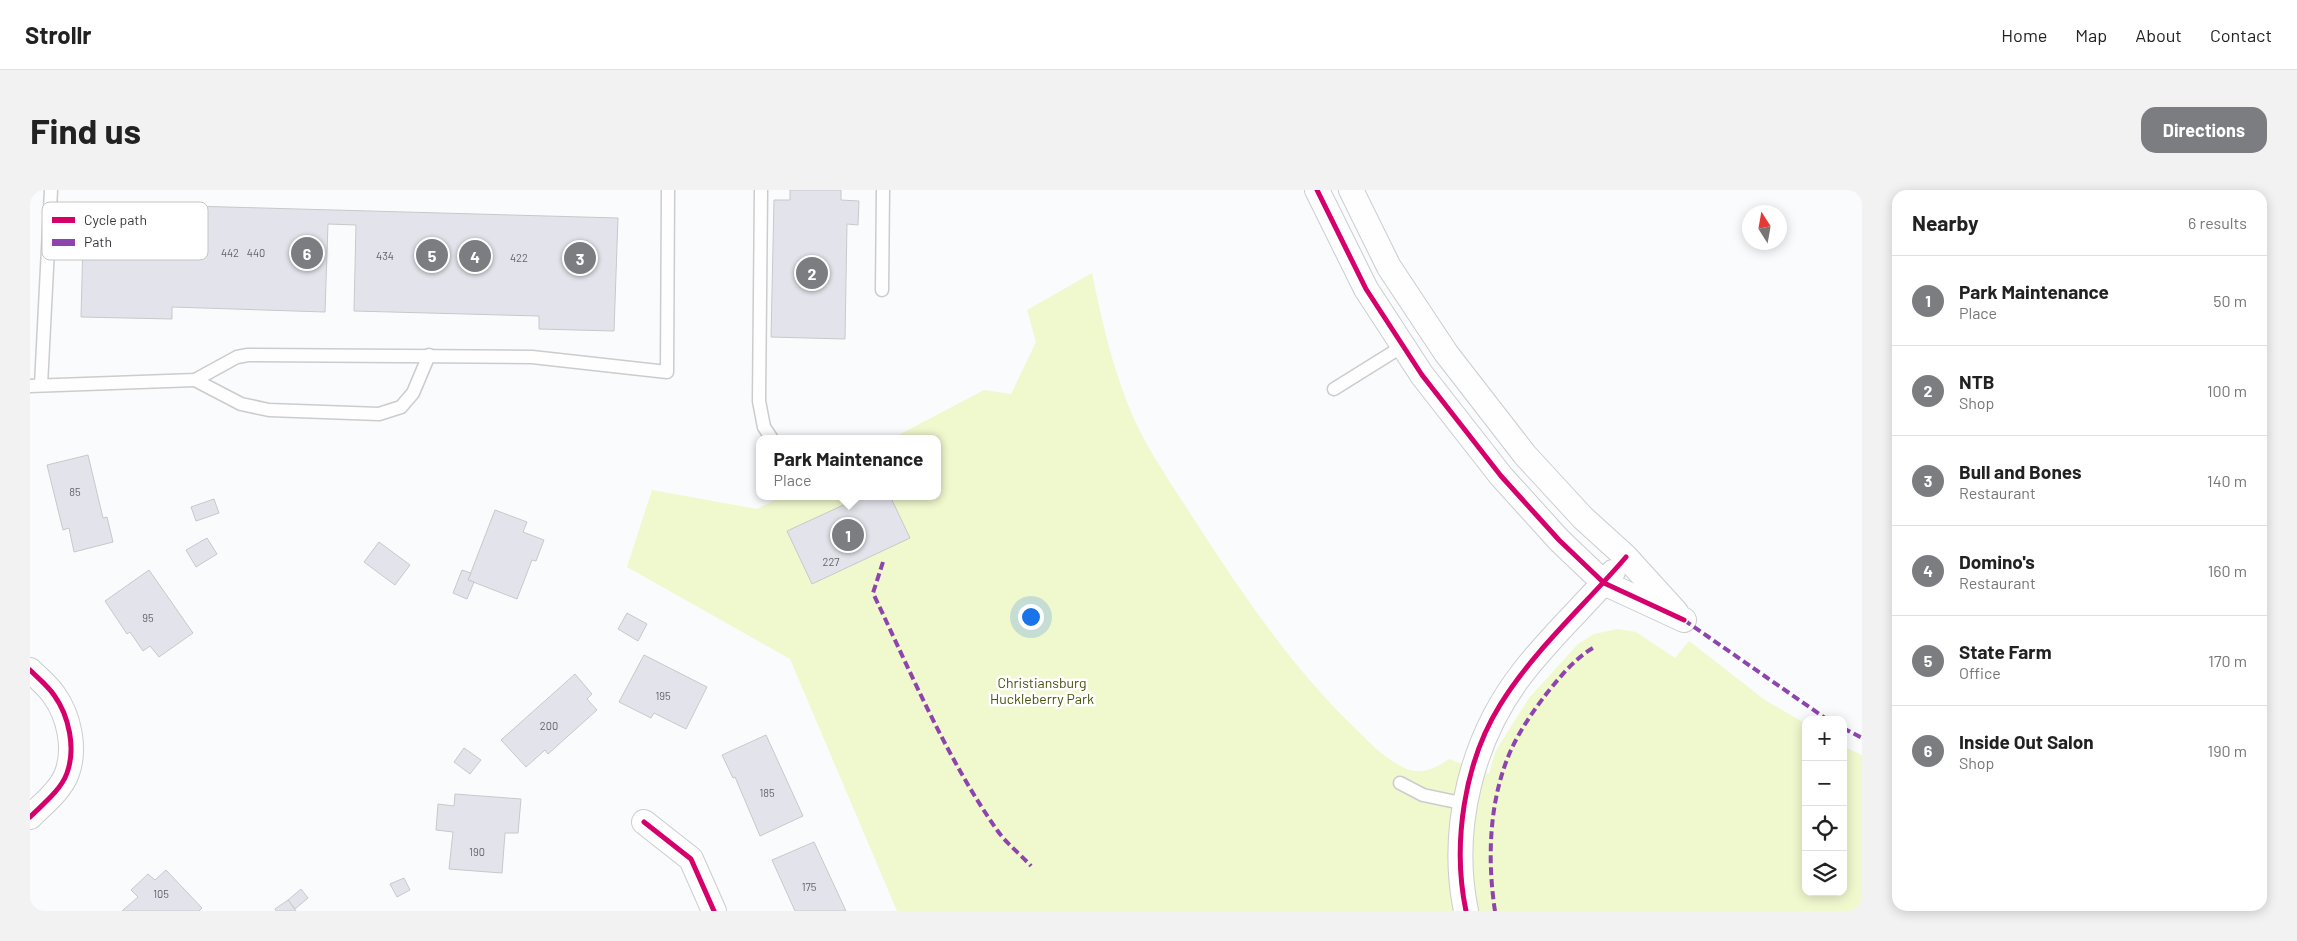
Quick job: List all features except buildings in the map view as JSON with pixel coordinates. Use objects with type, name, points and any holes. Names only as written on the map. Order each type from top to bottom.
[{"type":"street","points":[[1317,190],[1366,289],[1422,375],[1501,476],[1560,540],[1604,583],[1684,620],[1626,557],[1583,518],[1525,454],[1446,353],[1389,267],[1351,190]]},
{"type":"street","points":[[1466,911],[1461,864],[1462,825],[1469,783],[1482,743],[1499,706],[1524,670],[1626,557]]},
{"type":"street","points":[[30,670],[54,695],[66,719],[72,745],[67,773],[50,798],[30,817]]},
{"type":"street","points":[[644,822],[691,859],[714,911]]},
{"type":"lane","points":[[45,260],[35,386],[195,380],[237,357],[248,355],[532,357],[667,372],[668,190]]},
{"type":"lane","points":[[761,190],[759,401],[764,427],[769,435]]},
{"type":"lane","points":[[882,290],[883,190]]},
{"type":"lane","points":[[1334,389],[1403,346]]},
{"type":"lane","points":[[195,380],[241,404],[269,410],[380,414],[401,407],[413,393],[429,356]]},
{"type":"lane","points":[[1400,783],[1422,796],[1466,804]]},
{"type":"green space","name":"Christiansburg Huckleberry Park","points":[[1092,273],[1104,329],[1121,385],[1135,421],[1157,461],[1252,607],[1292,659],[1336,709],[1370,743],[1393,762],[1413,771],[1423,771],[1429,770],[1449,759],[1489,774],[1495,752],[1529,698],[1578,644],[1594,634],[1618,629],[1636,632],[1675,658],[1689,641],[1765,700],[1802,722],[1802,896],[1847,896],[1847,748],[1862,755],[1862,911],[897,911],[790,659],[627,567],[652,490],[757,509],[774,500],[941,500],[941,435],[899,435],[984,390],[1011,394],[1036,342],[1027,310]]},
{"type":"marked path","points":[[883,562],[873,593],[930,714],[961,773],[997,830],[1031,866]]},
{"type":"marked path","points":[[1684,620],[1822,716]]},
{"type":"marked path","points":[[1495,911],[1491,871],[1492,829],[1498,789],[1511,750],[1528,720],[1557,680],[1580,657],[1593,648]]},
{"type":"marked path","points":[[1847,730],[1862,738]]},
{"type":"cycle path","points":[[1317,190],[1366,289],[1422,375],[1501,476],[1559,540],[1604,583],[1684,620]]},
{"type":"cycle path","points":[[1466,911],[1460,859],[1464,805],[1478,752],[1488,728],[1500,705],[1528,666],[1626,557]]},
{"type":"cycle path","points":[[30,670],[49,688],[59,703],[67,722],[71,743],[70,763],[61,785],[30,817]]},
{"type":"cycle path","points":[[644,822],[691,859],[714,911]]},
{"type":"place","name":"Inside Out Salon","points":[[307,253]]},
{"type":"place","name":"State Farm","points":[[432,255]]},
{"type":"place","name":"Domino's","points":[[475,256]]},
{"type":"place","name":"Bull and Bones","points":[[580,258]]},
{"type":"place","name":"NTB","points":[[812,273]]},
{"type":"place","name":"Park Maintenance","points":[[848,535]]}]
